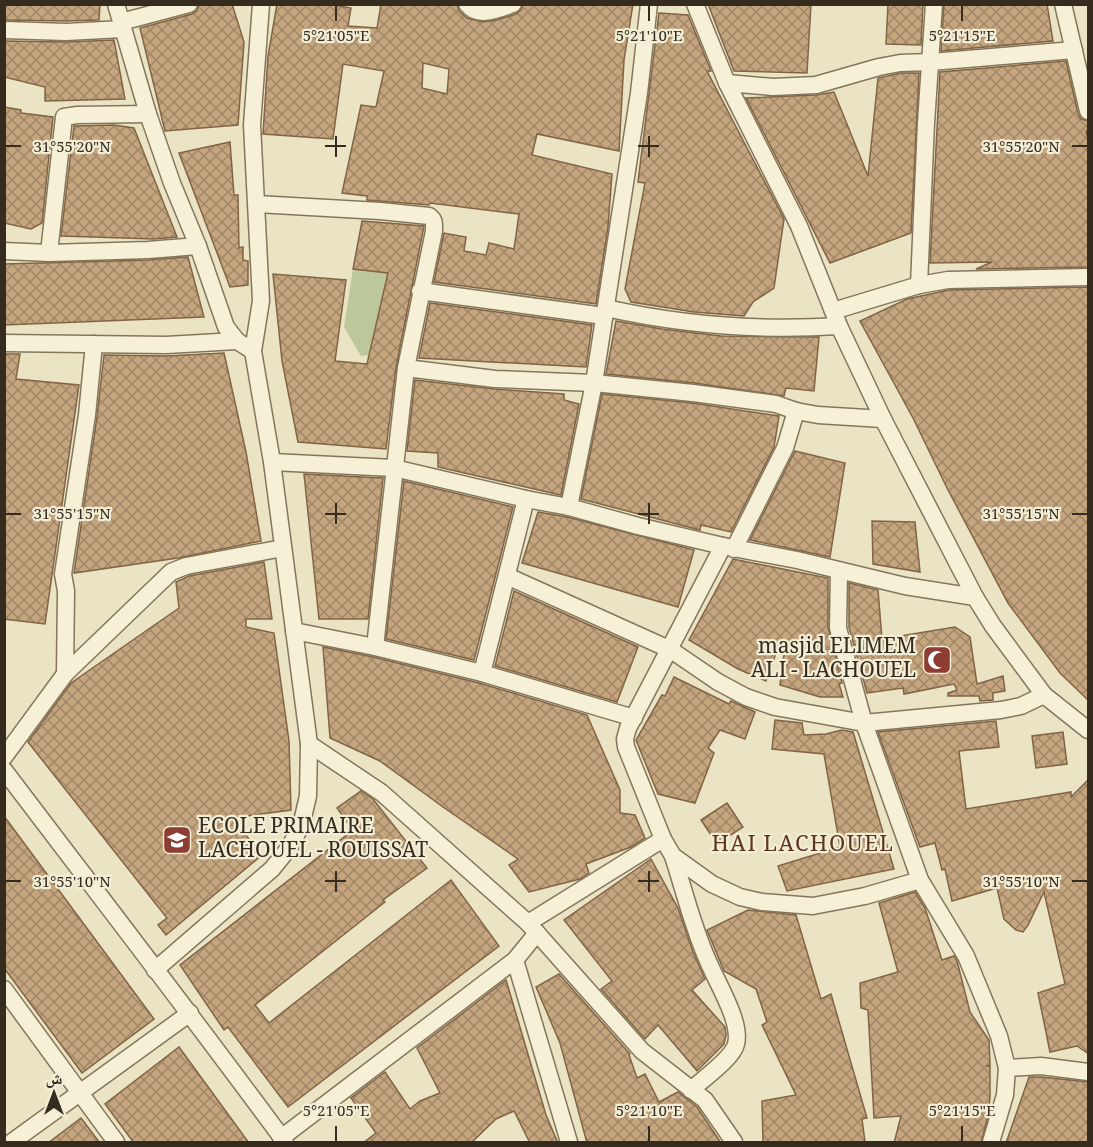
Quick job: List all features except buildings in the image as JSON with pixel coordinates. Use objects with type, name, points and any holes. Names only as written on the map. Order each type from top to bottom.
[{"type":"street","points":[[116,4],[147,114],[198,246],[226,327],[237,341],[253,351]]},
{"type":"street","points":[[4,30],[66,32],[122,25],[189,4]]},
{"type":"street","points":[[154,970],[272,868],[290,848],[301,826],[308,796],[309,744],[272,462],[253,351],[261,301],[252,125],[261,4]]},
{"type":"street","points":[[467,4],[472,10],[486,12],[513,4]]},
{"type":"street","points":[[569,507],[594,383],[639,93],[649,4]]},
{"type":"street","points":[[695,4],[727,83],[799,226],[836,319],[883,419],[975,597],[993,626],[1044,695],[1089,730]]},
{"type":"street","points":[[919,285],[934,4]]},
{"type":"street","points":[[1063,4],[1089,111]]},
{"type":"street","points":[[727,83],[773,87],[816,85],[900,63],[1074,50]]},
{"type":"street","points":[[49,253],[64,117],[147,114]]},
{"type":"street","points":[[257,204],[380,211],[429,216],[433,219],[434,231],[405,368],[375,646]]},
{"type":"street","points":[[4,251],[49,253],[198,246]]},
{"type":"street","points":[[420,291],[712,325],[805,328],[836,319],[919,285],[948,280],[1089,277]]},
{"type":"street","points":[[4,343],[166,345],[237,341]]},
{"type":"street","points":[[65,674],[66,591],[63,574],[87,415],[94,344]]},
{"type":"street","points":[[405,368],[495,379],[594,383],[776,404],[818,415],[883,419]]},
{"type":"street","points":[[691,1090],[732,1053],[737,1041],[731,1013],[708,962],[672,856],[663,839],[625,739],[671,650],[785,448],[796,411]]},
{"type":"street","points":[[272,462],[394,468],[569,507],[729,548],[797,560],[905,586],[975,597]]},
{"type":"street","points":[[482,673],[526,499]]},
{"type":"street","points":[[4,757],[65,674],[171,572],[186,566],[283,548]]},
{"type":"street","points":[[839,571],[838,628],[864,723],[920,880],[966,956],[999,1036],[1007,1068],[1005,1095],[991,1143]]},
{"type":"street","points":[[507,576],[671,650],[718,682],[746,697],[775,707],[864,723],[1001,710],[1021,706],[1044,695]]},
{"type":"street","points":[[294,631],[375,646],[482,673],[634,718]]},
{"type":"street","points":[[309,744],[382,793],[532,928],[642,1051],[705,1100],[734,1143]]},
{"type":"street","points":[[4,770],[154,970],[190,1013],[283,1140],[515,960],[532,928],[663,839]]},
{"type":"street","points":[[672,856],[712,884],[740,897],[762,902],[813,906],[865,896],[920,880]]},
{"type":"street","points":[[515,960],[569,1143]]},
{"type":"street","points":[[4,989],[116,1143]]},
{"type":"street","points":[[12,1143],[190,1013]]},
{"type":"street","points":[[1007,1068],[1041,1066],[1089,1072]]},
{"type":"green space","points":[[353,269],[388,273],[370,349],[372,355],[361,356],[344,327]]},
{"type":"place","name":"masjid ELIMEM ALI - LACHOUEL","points":[[937,660]]},
{"type":"place","name":"ECOLE PRIMAIRE LACHOUEL - ROUISSAT","points":[[177,840]]},
{"type":"district","name":"HAI LACHOUEL","points":[[803,846]]}]
